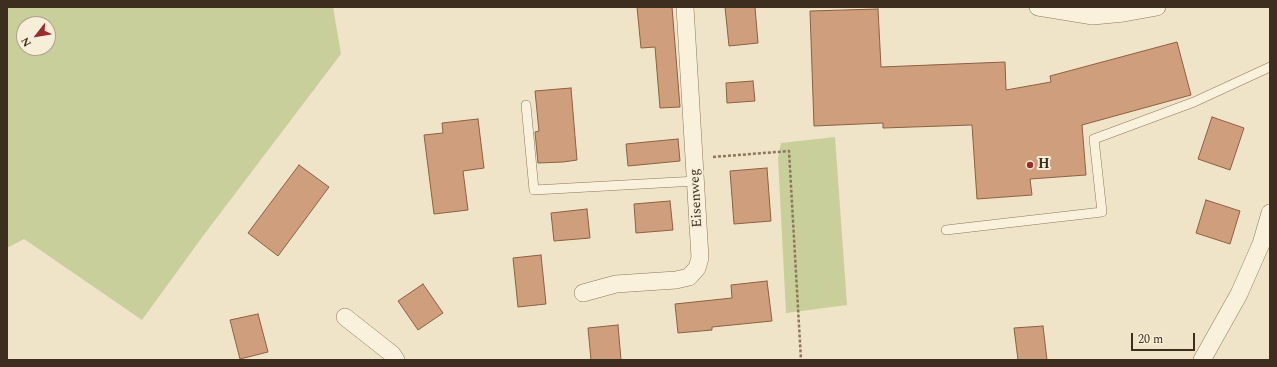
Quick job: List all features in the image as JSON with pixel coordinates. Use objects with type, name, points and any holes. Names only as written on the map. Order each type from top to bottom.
[{"type":"street","name":"Eisenweg","points":[[583,293],[616,284],[676,280],[689,277],[697,268],[700,258],[685,7]]},
{"type":"street","points":[[1038,7],[1093,16],[1124,13],[1157,7]]},
{"type":"street","points":[[1202,360],[1239,294],[1261,244],[1270,214]]},
{"type":"street","points":[[345,316],[392,354],[396,360]]},
{"type":"lane","points":[[946,230],[1102,212],[1094,139],[1194,102],[1270,66]]},
{"type":"lane","points":[[526,105],[534,190],[696,181]]},
{"type":"path","points":[[695,159],[789,151],[801,360]]},
{"type":"green space","points":[[7,7],[333,7],[341,54],[203,236],[142,320],[24,239],[7,248]]},
{"type":"green space","points":[[835,137],[847,305],[786,313],[778,158],[781,143]]},
{"type":"building","points":[[637,7],[672,7],[680,107],[660,108],[655,47],[641,48]]},
{"type":"building","points":[[725,7],[755,7],[758,43],[729,46]]},
{"type":"building","points":[[878,9],[881,67],[1005,62],[1006,90],[1051,82],[1050,76],[1177,42],[1191,95],[1082,125],[1086,175],[1030,179],[1032,195],[977,199],[972,125],[883,128],[883,123],[814,126],[810,11]]},
{"type":"building","points":[[753,81],[755,101],[727,103],[726,83]]},
{"type":"building","points":[[571,88],[577,160],[538,163],[535,132],[539,131],[535,91]]},
{"type":"building","points":[[1212,117],[1244,128],[1230,170],[1198,159]]},
{"type":"building","points":[[478,119],[484,168],[463,171],[468,210],[434,214],[424,135],[443,133],[442,123]]},
{"type":"building","points":[[678,139],[680,161],[628,166],[626,144]]},
{"type":"building","points":[[299,165],[329,187],[278,256],[248,233]]},
{"type":"building","points":[[767,168],[771,221],[734,224],[730,171]]},
{"type":"building","points":[[1206,200],[1240,211],[1230,244],[1196,233]]},
{"type":"building","points":[[670,201],[673,230],[636,233],[634,204]]},
{"type":"building","points":[[587,209],[590,238],[554,241],[551,213]]},
{"type":"building","points":[[541,255],[546,304],[518,307],[513,258]]},
{"type":"building","points":[[767,281],[772,321],[712,327],[712,330],[678,333],[675,304],[732,298],[731,285]]},
{"type":"building","points":[[423,284],[443,313],[418,330],[398,301]]},
{"type":"building","points":[[258,314],[268,352],[240,359],[230,320]]},
{"type":"building","points":[[618,325],[621,360],[591,360],[588,328]]},
{"type":"building","points":[[1043,326],[1047,360],[1018,360],[1014,328]]},
{"type":"place","name":"H","points":[[1030,165]]}]
